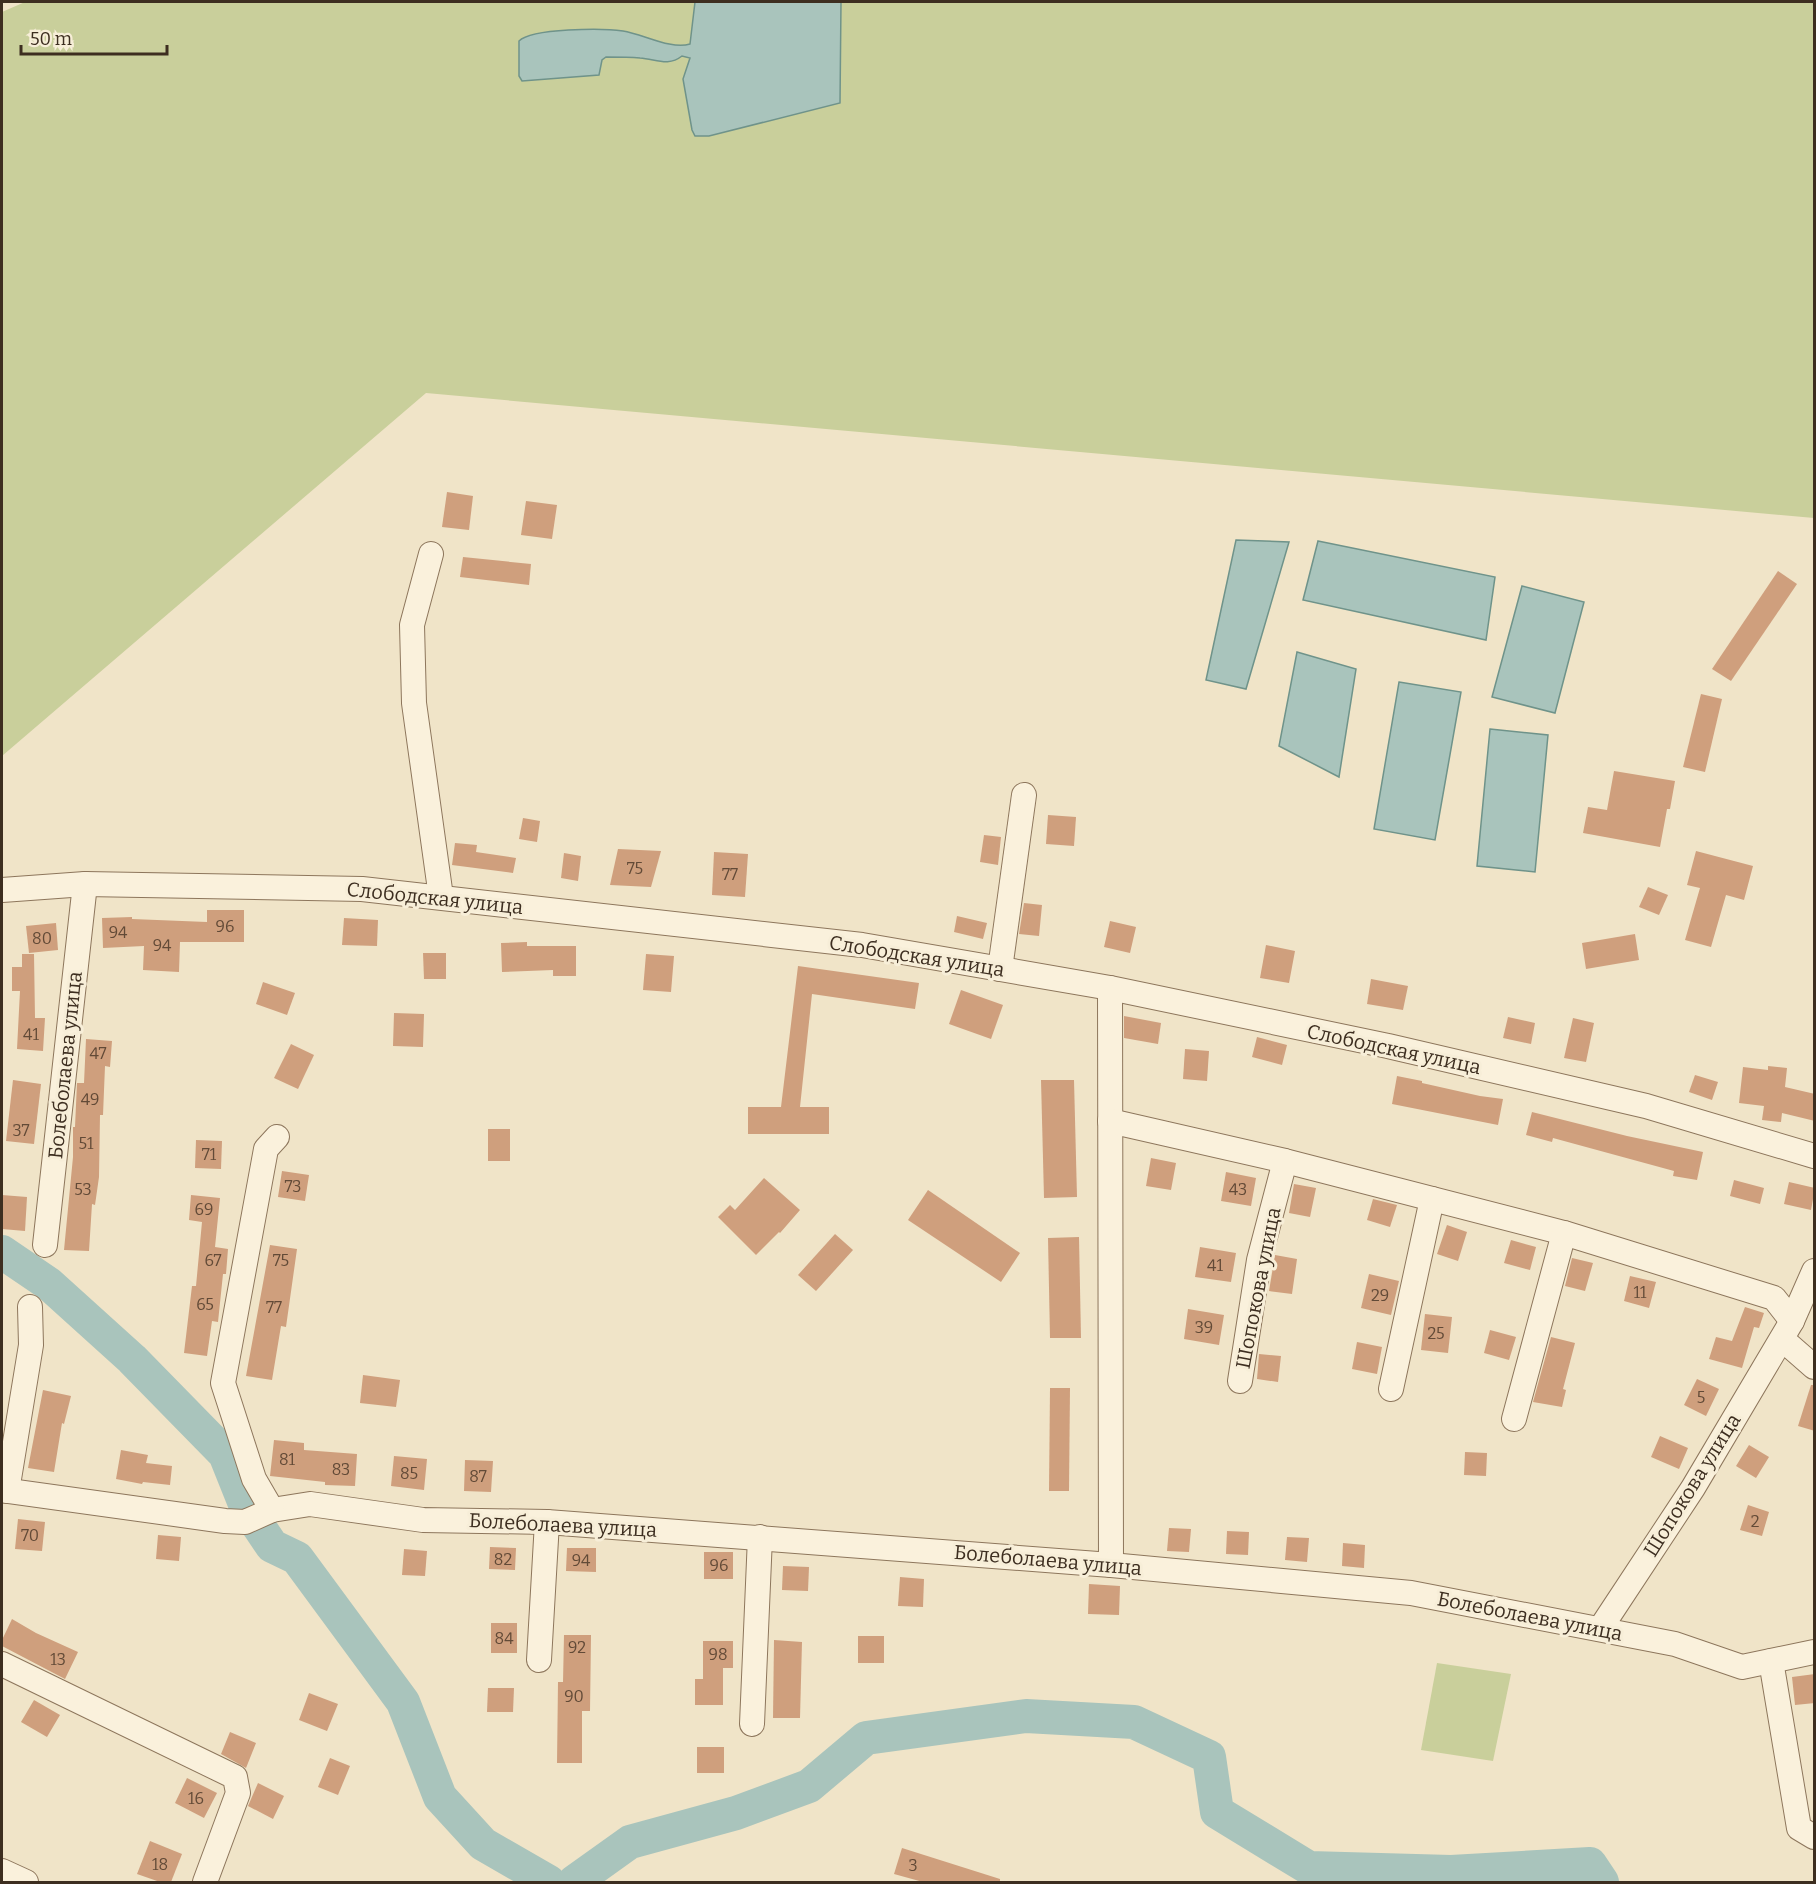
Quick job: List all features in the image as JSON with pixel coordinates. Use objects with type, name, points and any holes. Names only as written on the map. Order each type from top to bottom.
[{"type":"street","points":[[431,554],[412,625],[414,703],[441,897]]},
{"type":"street","points":[[1000,969],[1024,795]]},
{"type":"street","name":"Слободская улица","points":[[2,890],[85,884],[362,889],[862,945],[1110,988],[1388,1046],[1646,1106],[1815,1156]]},
{"type":"street","name":"Болеболаева улица","points":[[45,1245],[85,884]]},
{"type":"street","points":[[1110,988],[1111,1565]]},
{"type":"street","points":[[1110,1122],[1285,1161],[1564,1233],[1774,1298],[1787,1330],[1815,1367]]},
{"type":"street","points":[[272,1510],[254,1479],[223,1383],[266,1149],[277,1137]]},
{"type":"street","name":"Шопокова улица","points":[[1240,1381],[1259,1260],[1285,1161]]},
{"type":"street","points":[[1391,1389],[1432,1199]]},
{"type":"street","points":[[1514,1419],[1564,1233]]},
{"type":"street","name":"Шопокова улица","points":[[1600,1629],[1693,1488],[1787,1330],[1815,1271]]},
{"type":"street","name":"Болеболаева улица","points":[[30,1307],[31,1345],[4,1491],[225,1521],[245,1522],[272,1510],[310,1504],[423,1520],[547,1522],[1111,1565],[1411,1593],[1675,1644],[1742,1667],[1815,1652]]},
{"type":"street","points":[[539,1660],[547,1522]]},
{"type":"street","points":[[752,1724],[760,1537]]},
{"type":"street","points":[[1771,1661],[1799,1828],[1815,1837]]},
{"type":"street","points":[[2,1664],[235,1777],[238,1793],[205,1882]]},
{"type":"street","points":[[2,1871],[26,1882]]},
{"type":"green space","points":[[25,2],[1814,2],[1814,518],[426,393],[2,756],[2,12]]},
{"type":"green space","points":[[1437,1663],[1511,1674],[1493,1761],[1421,1750]]},
{"type":"water","points":[[695,2],[841,2],[840,103],[709,136],[695,136],[683,79],[690,58],[682,56],[667,62],[606,57],[602,60],[599,75],[522,81],[519,76],[519,41],[552,31],[613,30],[674,45],[690,44]]},
{"type":"water","points":[[1236,540],[1289,542],[1246,689],[1206,680]]},
{"type":"water","points":[[1318,541],[1495,577],[1486,640],[1303,600]]},
{"type":"water","points":[[1522,586],[1584,602],[1555,713],[1492,697]]},
{"type":"water","points":[[1297,652],[1356,669],[1339,777],[1279,746]]},
{"type":"water","points":[[1399,682],[1461,692],[1435,840],[1374,829]]},
{"type":"water","points":[[1490,729],[1548,735],[1535,872],[1477,866]]},
{"type":"building","points":[[447,492],[473,496],[469,530],[442,527]]},
{"type":"building","points":[[526,501],[557,505],[552,539],[521,535]]},
{"type":"building","points":[[463,557],[531,564],[529,585],[460,577]]},
{"type":"building","points":[[1778,571],[1797,584],[1731,681],[1712,669]]},
{"type":"building","points":[[1701,694],[1722,699],[1705,772],[1683,767]]},
{"type":"building","points":[[1614,771],[1675,781],[1660,847],[1583,833],[1588,807],[1607,810]]},
{"type":"building","points":[[1048,815],[1076,817],[1074,846],[1046,844]]},
{"type":"building","points":[[523,818],[540,821],[537,842],[519,839]]},
{"type":"building","points":[[984,835],[1001,837],[998,865],[980,862]]},
{"type":"building","points":[[455,843],[477,845],[476,852],[516,858],[513,873],[452,865]]},
{"type":"building","points":[[618,849],[661,851],[651,887],[610,885]]},
{"type":"building","points":[[1696,851],[1753,866],[1744,900],[1726,895],[1711,947],[1685,940],[1700,888],[1687,885]]},
{"type":"building","points":[[714,852],[748,854],[745,897],[712,895]]},
{"type":"building","points":[[564,853],[581,856],[578,881],[561,878]]},
{"type":"building","points":[[1648,887],[1668,895],[1659,915],[1639,907]]},
{"type":"building","points":[[1024,903],[1042,905],[1039,936],[1019,934]]},
{"type":"building","points":[[207,910],[244,910],[244,942],[180,942],[179,972],[143,970],[144,946],[103,948],[102,918],[132,917],[132,919],[207,922]]},
{"type":"building","points":[[957,916],[987,923],[983,939],[954,932]]},
{"type":"building","points":[[344,918],[378,920],[377,946],[342,945]]},
{"type":"building","points":[[1110,921],[1136,927],[1130,953],[1104,947]]},
{"type":"building","points":[[56,923],[58,950],[29,953],[26,926]]},
{"type":"building","points":[[1635,934],[1639,960],[1586,969],[1582,943]]},
{"type":"building","points":[[527,942],[527,946],[576,946],[576,976],[553,976],[553,970],[502,972],[501,943]]},
{"type":"building","points":[[1266,945],[1295,951],[1289,983],[1260,978]]},
{"type":"building","points":[[423,953],[446,953],[446,979],[424,979]]},
{"type":"building","points":[[22,954],[34,954],[35,1018],[45,1018],[43,1051],[17,1049],[20,991],[12,991],[12,967],[22,967]]},
{"type":"building","points":[[646,954],[674,956],[671,992],[643,990]]},
{"type":"building","points":[[798,966],[919,983],[915,1009],[812,994],[800,1107],[829,1107],[829,1134],[748,1134],[748,1107],[781,1107]]},
{"type":"building","points":[[1371,979],[1408,986],[1403,1010],[1367,1004]]},
{"type":"building","points":[[263,982],[295,993],[287,1015],[256,1004]]},
{"type":"building","points":[[961,990],[1003,1005],[991,1039],[949,1024]]},
{"type":"building","points":[[394,1013],[424,1014],[423,1047],[393,1046]]},
{"type":"building","points":[[1124,1016],[1161,1023],[1158,1044],[1124,1038]]},
{"type":"building","points":[[1508,1017],[1535,1023],[1531,1044],[1503,1038]]},
{"type":"building","points":[[1573,1018],[1594,1023],[1586,1062],[1564,1058]]},
{"type":"building","points":[[1257,1037],[1287,1045],[1282,1065],[1252,1057]]},
{"type":"building","points":[[86,1039],[112,1041],[110,1067],[105,1066],[103,1115],[100,1115],[99,1177],[95,1205],[92,1204],[89,1251],[64,1250],[77,1083],[84,1083]]},
{"type":"building","points":[[291,1044],[314,1055],[298,1089],[274,1078]]},
{"type":"building","points":[[1185,1049],[1209,1051],[1207,1081],[1183,1079]]},
{"type":"building","points":[[1768,1066],[1787,1068],[1785,1087],[1815,1094],[1815,1121],[1782,1113],[1781,1122],[1762,1120],[1764,1106],[1739,1103],[1743,1067],[1768,1070]]},
{"type":"building","points":[[1695,1075],[1718,1082],[1712,1100],[1689,1092]]},
{"type":"building","points":[[1397,1076],[1480,1096],[1503,1099],[1498,1125],[1392,1104]]},
{"type":"building","points":[[13,1080],[41,1084],[34,1144],[6,1141]]},
{"type":"building","points":[[1041,1080],[1074,1080],[1077,1197],[1044,1198]]},
{"type":"building","points":[[1532,1112],[1703,1152],[1697,1180],[1673,1176],[1674,1171],[1553,1138],[1552,1142],[1526,1135]]},
{"type":"building","points":[[488,1129],[510,1129],[510,1161],[488,1161]]},
{"type":"building","points":[[196,1140],[222,1141],[221,1169],[195,1168]]},
{"type":"building","points":[[1151,1158],[1176,1163],[1171,1190],[1146,1186]]},
{"type":"building","points":[[282,1171],[309,1175],[305,1201],[278,1197]]},
{"type":"building","points":[[1226,1172],[1256,1178],[1251,1206],[1221,1201]]},
{"type":"building","points":[[764,1178],[800,1210],[756,1255],[718,1217],[730,1205],[735,1210]]},
{"type":"building","points":[[1734,1180],[1764,1188],[1760,1204],[1730,1196]]},
{"type":"building","points":[[1789,1182],[1815,1188],[1811,1210],[1784,1204]]},
{"type":"building","points":[[1294,1184],[1316,1188],[1310,1217],[1289,1213]]},
{"type":"building","points":[[928,1190],[1020,1253],[1001,1282],[908,1220]]},
{"type":"building","points":[[2,1195],[27,1197],[25,1231],[2,1229]]},
{"type":"building","points":[[191,1195],[220,1198],[215,1247],[228,1249],[218,1322],[212,1321],[207,1356],[184,1353],[192,1286],[196,1286],[202,1222],[189,1220]]},
{"type":"building","points":[[1373,1199],[1397,1205],[1390,1227],[1367,1220]]},
{"type":"building","points":[[1447,1225],[1467,1232],[1458,1261],[1437,1254]]},
{"type":"building","points":[[835,1234],[853,1250],[816,1291],[798,1275]]},
{"type":"building","points":[[1079,1237],[1081,1338],[1050,1338],[1048,1238]]},
{"type":"building","points":[[1511,1240],[1536,1247],[1530,1270],[1504,1263]]},
{"type":"building","points":[[270,1245],[297,1249],[286,1327],[281,1326],[272,1380],[246,1376]]},
{"type":"building","points":[[1200,1247],[1236,1253],[1231,1282],[1195,1277]]},
{"type":"building","points":[[1275,1255],[1297,1259],[1292,1294],[1269,1291]]},
{"type":"building","points":[[1572,1258],[1593,1263],[1585,1291],[1565,1286]]},
{"type":"building","points":[[1369,1274],[1399,1281],[1391,1315],[1361,1308]]},
{"type":"building","points":[[1630,1276],[1656,1282],[1649,1308],[1624,1301]]},
{"type":"building","points":[[1745,1307],[1764,1313],[1759,1328],[1754,1327],[1742,1368],[1709,1359],[1716,1337],[1732,1341]]},
{"type":"building","points":[[1188,1309],[1224,1315],[1219,1345],[1184,1339]]},
{"type":"building","points":[[1425,1314],[1452,1317],[1448,1353],[1421,1350]]},
{"type":"building","points":[[1490,1330],[1516,1337],[1509,1360],[1484,1353]]},
{"type":"building","points":[[1551,1337],[1575,1343],[1563,1389],[1566,1390],[1562,1407],[1533,1402]]},
{"type":"building","points":[[1357,1342],[1382,1347],[1377,1374],[1352,1369]]},
{"type":"building","points":[[1259,1354],[1281,1356],[1278,1382],[1257,1379]]},
{"type":"building","points":[[363,1375],[400,1380],[396,1407],[360,1403]]},
{"type":"building","points":[[1697,1379],[1719,1389],[1706,1416],[1684,1405]]},
{"type":"building","points":[[1811,1385],[1815,1385],[1815,1431],[1798,1426]]},
{"type":"building","points":[[1050,1388],[1070,1388],[1069,1491],[1049,1491]]},
{"type":"building","points":[[43,1390],[71,1396],[64,1424],[62,1423],[54,1472],[28,1468]]},
{"type":"building","points":[[1660,1436],[1688,1448],[1679,1469],[1651,1457]]},
{"type":"building","points":[[274,1440],[304,1443],[304,1450],[357,1454],[355,1486],[325,1485],[325,1482],[270,1476]]},
{"type":"building","points":[[1749,1445],[1769,1457],[1756,1478],[1736,1466]]},
{"type":"building","points":[[121,1450],[148,1455],[146,1463],[172,1466],[170,1485],[143,1482],[142,1484],[116,1479]]},
{"type":"building","points":[[1465,1452],[1487,1453],[1486,1476],[1464,1475]]},
{"type":"building","points":[[394,1456],[427,1459],[424,1490],[391,1486]]},
{"type":"building","points":[[465,1460],[493,1461],[491,1492],[464,1491]]},
{"type":"building","points":[[1748,1505],[1769,1512],[1762,1536],[1740,1530]]},
{"type":"building","points":[[18,1519],[45,1522],[42,1551],[15,1549]]},
{"type":"building","points":[[1169,1528],[1191,1529],[1189,1552],[1167,1551]]},
{"type":"building","points":[[1227,1531],[1249,1532],[1248,1555],[1226,1554]]},
{"type":"building","points":[[158,1535],[181,1537],[179,1561],[156,1559]]},
{"type":"building","points":[[1287,1537],[1309,1538],[1307,1562],[1285,1560]]},
{"type":"building","points":[[1343,1543],[1365,1545],[1364,1568],[1342,1566]]},
{"type":"building","points":[[490,1547],[516,1548],[515,1570],[489,1569]]},
{"type":"building","points":[[567,1548],[596,1548],[596,1572],[566,1571]]},
{"type":"building","points":[[404,1549],[427,1551],[425,1576],[402,1575]]},
{"type":"building","points":[[704,1552],[733,1552],[733,1579],[704,1579]]},
{"type":"building","points":[[783,1566],[809,1567],[808,1591],[782,1590]]},
{"type":"building","points":[[900,1577],[924,1579],[923,1607],[898,1606]]},
{"type":"building","points":[[1089,1584],[1120,1586],[1119,1615],[1088,1614]]},
{"type":"building","points":[[12,1619],[78,1652],[65,1679],[2,1646],[2,1640]]},
{"type":"building","points":[[491,1623],[517,1623],[517,1653],[491,1653]]},
{"type":"building","points":[[564,1635],[591,1635],[590,1711],[582,1711],[582,1763],[557,1763],[558,1682],[563,1682]]},
{"type":"building","points":[[858,1636],[884,1636],[884,1663],[858,1663]]},
{"type":"building","points":[[774,1640],[802,1642],[800,1718],[773,1718]]},
{"type":"building","points":[[703,1641],[733,1641],[733,1668],[723,1668],[723,1705],[695,1705],[695,1679],[703,1679]]},
{"type":"building","points":[[1815,1674],[1815,1703],[1795,1705],[1792,1677]]},
{"type":"building","points":[[488,1688],[514,1688],[513,1712],[487,1712]]},
{"type":"building","points":[[309,1693],[338,1704],[327,1731],[299,1720]]},
{"type":"building","points":[[34,1700],[60,1715],[47,1737],[21,1722]]},
{"type":"building","points":[[230,1732],[256,1743],[246,1768],[221,1754]]},
{"type":"building","points":[[697,1747],[724,1747],[724,1773],[697,1773]]},
{"type":"building","points":[[330,1758],[350,1766],[338,1795],[318,1787]]},
{"type":"building","points":[[187,1778],[217,1793],[204,1818],[175,1803]]},
{"type":"building","points":[[258,1783],[284,1796],[273,1819],[248,1806]]},
{"type":"building","points":[[150,1841],[182,1854],[171,1882],[160,1882],[137,1874]]},
{"type":"building","points":[[902,1848],[1000,1879],[1000,1882],[923,1882],[894,1874]]},
{"type":"waterway","points":[[2,1252],[49,1284],[132,1359],[225,1454],[247,1509],[272,1546],[297,1558],[403,1702],[440,1797],[483,1844],[549,1882]]},
{"type":"waterway","points":[[574,1882],[630,1842],[736,1813],[809,1786],[866,1738],[1026,1716],[1134,1722],[1209,1757],[1217,1812],[1309,1868],[1451,1872],[1590,1864],[1602,1882]]}]
